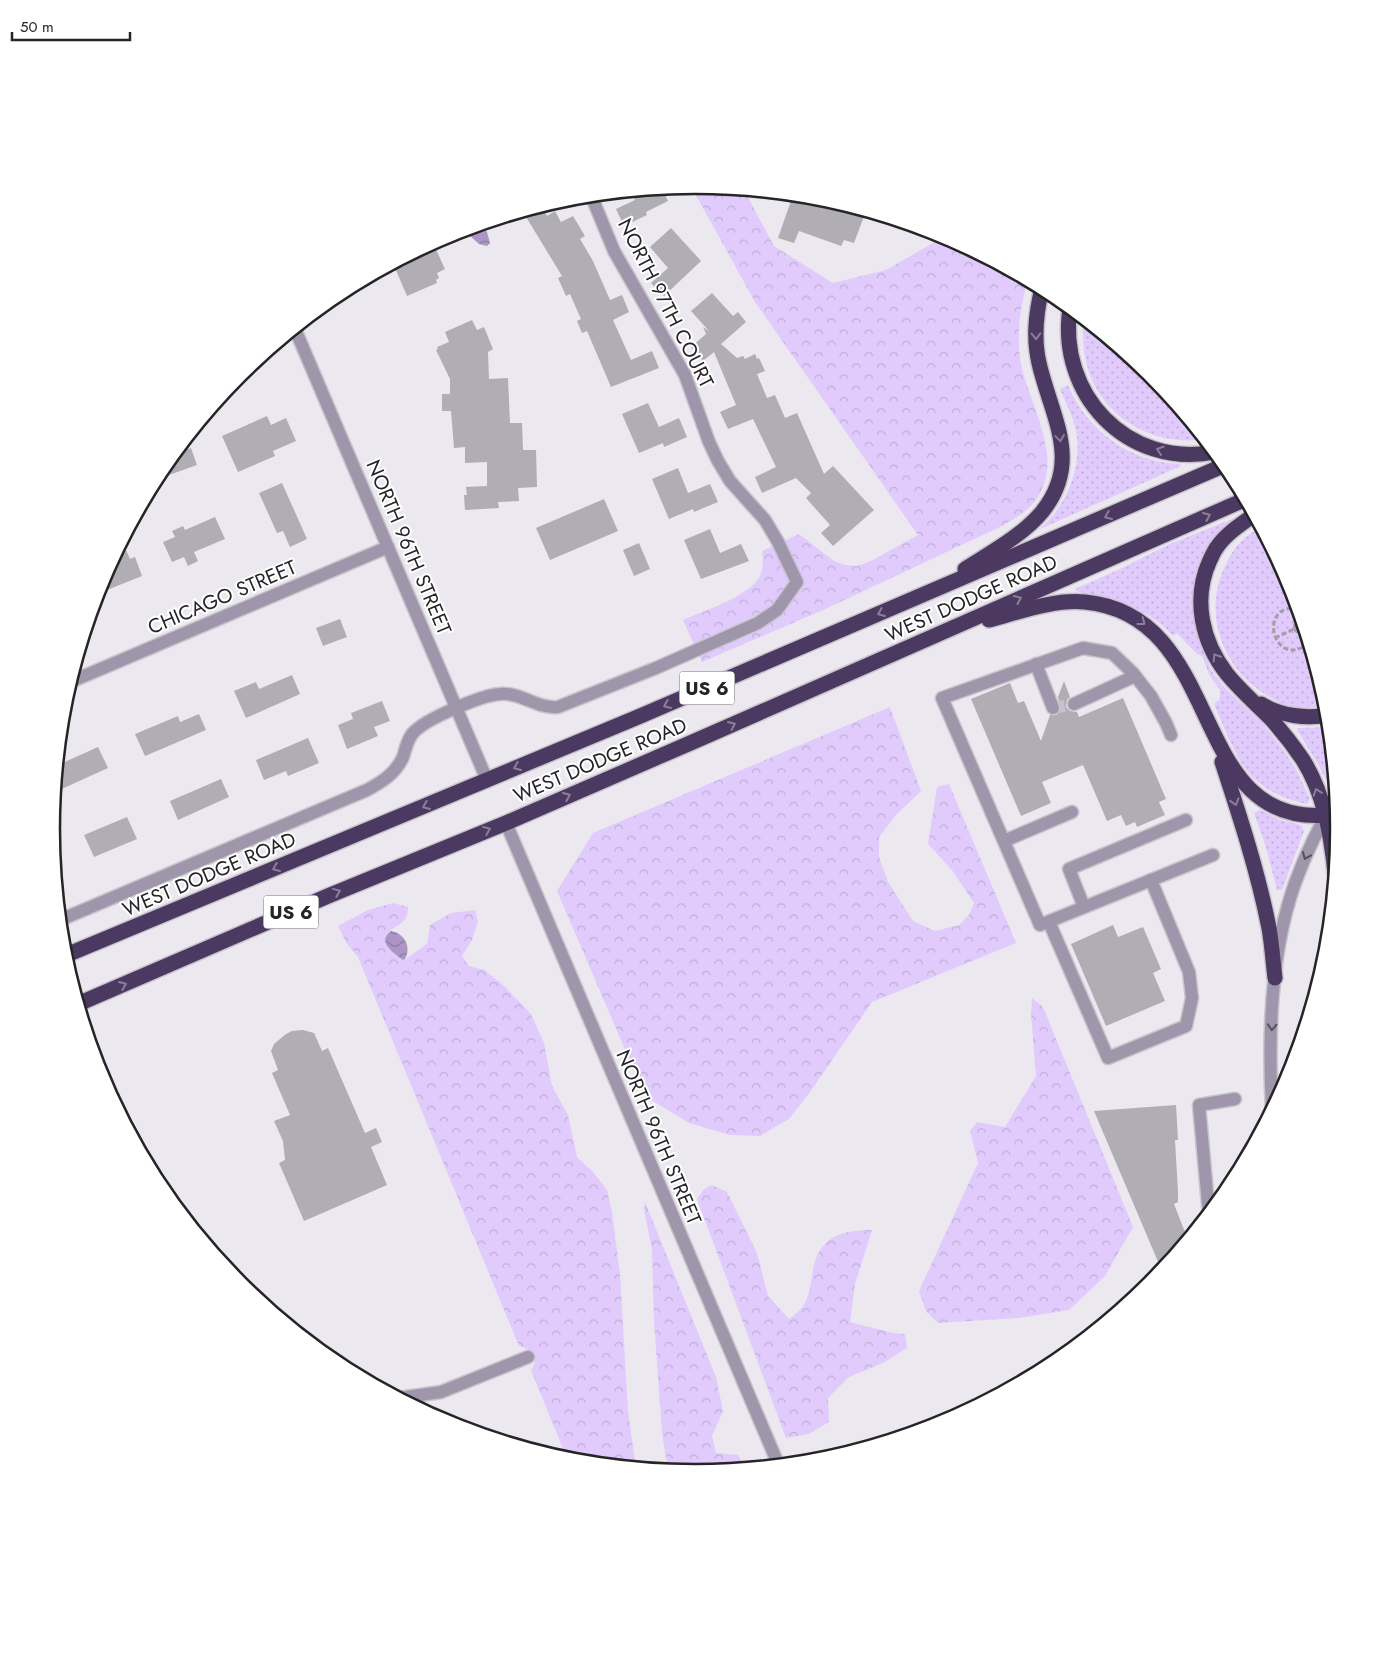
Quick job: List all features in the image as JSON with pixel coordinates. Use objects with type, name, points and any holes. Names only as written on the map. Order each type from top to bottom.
[{"type":"highway","points":[[926,594],[996,550],[1026,527],[1042,512],[1060,475],[1063,455],[1059,427],[1039,364],[1036,337],[1036,312],[1040,296]]},
{"type":"highway","points":[[1070,316],[1068,343],[1073,366],[1092,404],[1105,418],[1125,435],[1144,445],[1171,454],[1190,455],[1207,453]]},
{"type":"highway","name":"WEST DODGE ROAD","points":[[72,953],[487,780],[1218,468]]},
{"type":"highway","name":"WEST DODGE ROAD","points":[[84,1001],[328,896],[506,822],[1240,502]]},
{"type":"highway","points":[[1249,518],[1216,547],[1206,569],[1200,590],[1200,610],[1205,632],[1212,650],[1227,674],[1272,720],[1304,762],[1331,812]]},
{"type":"highway","points":[[941,633],[1026,610],[1068,602],[1084,602],[1115,608],[1130,614],[1144,623],[1172,653],[1185,674],[1222,752],[1240,780],[1269,803],[1296,814],[1331,815]]},
{"type":"highway","points":[[1247,695],[1265,706],[1282,713],[1302,717],[1321,716]]},
{"type":"highway","points":[[1209,723],[1254,866],[1269,930],[1275,978]]},
{"type":"street","name":"NORTH 97TH COURT","points":[[458,708],[498,694],[514,695],[534,704],[551,708],[570,703],[758,623],[777,610],[797,582],[765,520],[730,481],[718,461],[709,442],[686,375],[614,251],[594,202]]},
{"type":"street","name":"NORTH 96TH STREET","points":[[297,335],[458,708],[487,780]]},
{"type":"street","name":"CHICAGO STREET","points":[[79,678],[388,548]]},
{"type":"street","points":[[1171,735],[1151,696],[1135,676],[1112,653],[1082,648],[942,698],[1040,925],[1213,855]]},
{"type":"street","points":[[1036,664],[1053,708]]},
{"type":"street","points":[[1074,704],[1135,676]]},
{"type":"street","points":[[66,917],[373,787],[392,772],[403,757],[408,741],[414,732],[428,722],[458,708]]},
{"type":"street","points":[[1004,842],[1072,812]]},
{"type":"street","points":[[1272,1097],[1271,1052],[1275,978],[1287,911],[1295,883],[1308,850],[1331,817]]},
{"type":"street","points":[[1084,907],[1069,869],[1186,820]]},
{"type":"street","name":"NORTH 96TH STREET","points":[[506,822],[777,1460]]},
{"type":"street","points":[[1049,922],[1108,1058],[1186,1026],[1192,998],[1188,972],[1151,880]]},
{"type":"street","points":[[1208,1205],[1199,1105],[1235,1099]]},
{"type":"street","points":[[409,1397],[441,1392],[528,1357]]},
{"type":"path","points":[[1291,609],[1285,610],[1276,617],[1273,627],[1275,638],[1282,646],[1290,649],[1299,648],[1303,645]]},
{"type":"path","points":[[1294,629],[1296,621]]},
{"type":"path","points":[[1275,638],[1294,629]]},
{"type":"path","points":[[1294,629],[1300,636]]},
{"type":"green space","points":[[695,194],[747,196],[774,246],[833,283],[886,270],[936,241],[1013,279],[1026,287],[1020,321],[1021,364],[1043,434],[1047,452],[1047,470],[1043,486],[1031,506],[1000,527],[823,610],[702,662],[683,620],[724,603],[753,585],[762,571],[762,551],[799,534],[834,561],[856,566],[869,562],[918,535],[755,302]]},
{"type":"green space","points":[[1083,326],[1145,380],[1197,439],[1168,439],[1151,434],[1120,416],[1107,404],[1097,389],[1087,366]]},
{"type":"green space","points":[[1068,385],[1076,402],[1086,416],[1112,441],[1144,457],[1180,464],[1181,466],[1038,530],[1056,511],[1074,476],[1078,449],[1077,436],[1060,389]]},
{"type":"green space","points":[[1235,518],[1194,602],[1198,636],[1213,673],[1226,689],[1263,724],[1296,769],[1310,799],[1307,804],[1286,798],[1270,790],[1256,781],[1246,769],[1237,756],[1214,704],[1220,699],[1220,690],[1210,676],[1202,656],[1196,653],[1177,633],[1173,636],[1152,617],[1129,605],[1076,591],[1075,589],[1170,544]]},
{"type":"green space","points":[[1256,530],[1283,586],[1309,665],[1319,706],[1297,707],[1284,704],[1266,695],[1238,671],[1222,642],[1216,610],[1220,578],[1232,552],[1247,536]]},
{"type":"green space","points":[[890,707],[921,791],[896,815],[879,837],[879,857],[888,882],[913,921],[935,931],[959,925],[969,915],[974,903],[952,870],[928,844],[937,787],[949,784],[1016,943],[872,1002],[810,1092],[789,1119],[760,1136],[730,1135],[689,1123],[645,1096],[557,891],[593,833]]},
{"type":"green space","points":[[1323,727],[1329,782],[1327,782],[1297,730],[1298,728]]},
{"type":"green space","points":[[1260,810],[1280,820],[1301,825],[1304,831],[1282,890],[1277,890],[1266,847],[1254,813]]},
{"type":"green space","points":[[393,903],[408,907],[406,918],[403,922],[386,936],[403,960],[427,944],[430,925],[451,913],[475,910],[478,921],[472,940],[462,956],[469,966],[484,970],[502,984],[531,1014],[544,1043],[552,1086],[568,1115],[577,1157],[593,1172],[607,1190],[612,1212],[620,1274],[628,1411],[635,1462],[564,1451],[531,1370],[535,1361],[533,1354],[519,1346],[358,957],[347,944],[338,926],[368,910]]},
{"type":"green space","points":[[1032,998],[1043,1007],[1133,1227],[1105,1276],[1069,1310],[1018,1318],[938,1323],[926,1311],[919,1291],[978,1163],[970,1131],[977,1122],[1005,1127],[1036,1076],[1031,1015]]},
{"type":"green space","points":[[712,1185],[727,1192],[757,1253],[768,1296],[789,1319],[800,1310],[806,1301],[814,1265],[822,1247],[836,1236],[844,1233],[872,1230],[855,1284],[850,1322],[893,1333],[905,1334],[907,1348],[885,1362],[849,1377],[828,1398],[829,1422],[809,1434],[786,1438],[697,1199],[704,1189]]},
{"type":"green space","points":[[645,1202],[716,1377],[723,1411],[712,1436],[716,1453],[738,1455],[743,1463],[667,1464],[662,1433],[654,1321],[652,1249],[644,1210]]},
{"type":"water","points":[[485,230],[490,243],[487,246],[479,244],[470,236]]},
{"type":"water","points":[[391,931],[396,932],[406,941],[408,950],[403,960],[391,951],[386,943],[385,939]]},
{"type":"building","points":[[665,195],[668,201],[646,212],[647,215],[624,226],[616,209],[635,200],[634,197]]},
{"type":"building","points":[[791,201],[864,217],[854,243],[844,240],[841,246],[799,231],[794,243],[778,238]]},
{"type":"building","points":[[555,211],[561,222],[573,216],[585,236],[580,239],[593,261],[610,300],[622,295],[629,312],[613,320],[631,360],[652,351],[659,368],[611,387],[587,331],[582,333],[577,321],[581,319],[570,294],[566,296],[558,278],[562,276],[526,217],[545,213],[547,216]]},
{"type":"building","points":[[671,228],[701,261],[664,296],[651,283],[668,268],[650,247]]},
{"type":"building","points":[[436,250],[445,269],[437,273],[439,278],[436,280],[437,283],[407,296],[396,270]]},
{"type":"building","points":[[712,293],[733,316],[738,312],[746,322],[721,344],[737,358],[743,356],[745,359],[755,354],[757,359],[759,358],[765,371],[757,374],[767,398],[775,395],[785,418],[797,413],[824,474],[833,466],[874,510],[833,546],[821,533],[830,525],[806,498],[811,493],[796,478],[762,493],[755,477],[776,467],[753,419],[728,429],[720,412],[736,405],[714,352],[703,361],[691,347],[706,334],[703,327],[709,331],[691,311]]},
{"type":"building","points":[[472,320],[477,330],[484,327],[493,349],[488,352],[489,379],[508,378],[510,423],[522,423],[523,450],[536,450],[537,487],[518,488],[519,501],[498,502],[499,508],[465,510],[464,495],[467,495],[466,487],[487,486],[487,462],[465,463],[465,447],[454,448],[451,411],[442,411],[442,394],[450,394],[450,379],[436,350],[438,349],[437,347],[449,342],[445,332]]},
{"type":"building","points":[[648,403],[659,427],[679,418],[687,437],[664,447],[663,443],[639,453],[622,414]]},
{"type":"building","points":[[267,416],[271,425],[286,418],[296,441],[273,451],[275,456],[238,472],[222,436]]},
{"type":"building","points":[[191,448],[197,465],[167,476],[186,450]]},
{"type":"building","points":[[678,468],[688,493],[710,484],[718,502],[694,512],[693,509],[669,519],[652,479]]},
{"type":"building","points":[[282,483],[307,539],[290,547],[283,531],[277,533],[259,493]]},
{"type":"building","points":[[604,499],[618,531],[550,560],[536,528]]},
{"type":"building","points":[[215,517],[225,539],[194,552],[198,561],[188,566],[184,557],[172,562],[163,542],[175,537],[172,531],[183,526],[185,530]]},
{"type":"building","points":[[710,529],[720,553],[741,544],[749,561],[701,579],[684,540]]},
{"type":"building","points":[[639,543],[650,569],[634,576],[623,550]]},
{"type":"building","points":[[125,550],[130,559],[135,557],[142,576],[106,590],[108,586]]},
{"type":"building","points":[[340,619],[347,637],[323,646],[316,628]]},
{"type":"building","points":[[292,675],[300,694],[246,718],[234,691],[256,682],[259,689]]},
{"type":"building","points":[[1064,681],[1070,697],[1067,700],[1066,707],[1070,711],[1077,712],[1079,717],[1123,698],[1166,799],[1159,802],[1165,815],[1137,827],[1135,822],[1126,826],[1121,815],[1107,821],[1083,765],[1042,782],[1051,803],[1021,816],[971,699],[1010,683],[1018,703],[1024,701],[1041,741],[1050,715],[1056,715],[1061,710],[1058,697]]},
{"type":"building","points":[[382,701],[390,721],[374,727],[378,736],[347,749],[338,725],[353,719],[351,713]]},
{"type":"building","points":[[199,714],[206,730],[145,756],[135,734],[178,716],[180,722]]},
{"type":"building","points":[[308,738],[319,763],[288,776],[286,771],[264,780],[256,760]]},
{"type":"building","points":[[98,747],[108,768],[61,789],[63,763]]},
{"type":"building","points":[[221,779],[229,797],[178,820],[170,801]]},
{"type":"building","points":[[127,817],[137,839],[94,857],[84,835]]},
{"type":"building","points":[[1113,925],[1118,937],[1143,927],[1161,969],[1153,973],[1165,1001],[1106,1026],[1071,944]]},
{"type":"building","points":[[303,1030],[314,1033],[322,1051],[328,1048],[365,1133],[376,1128],[382,1142],[371,1147],[387,1185],[304,1221],[279,1163],[285,1160],[283,1141],[274,1121],[290,1115],[272,1073],[278,1070],[271,1051],[274,1044],[286,1034],[292,1031]]},
{"type":"building","points":[[1176,1105],[1178,1140],[1175,1140],[1178,1202],[1174,1204],[1186,1234],[1159,1264],[1094,1111]]},
{"type":"tunnel","points":[[1053,708],[1074,704]]}]
